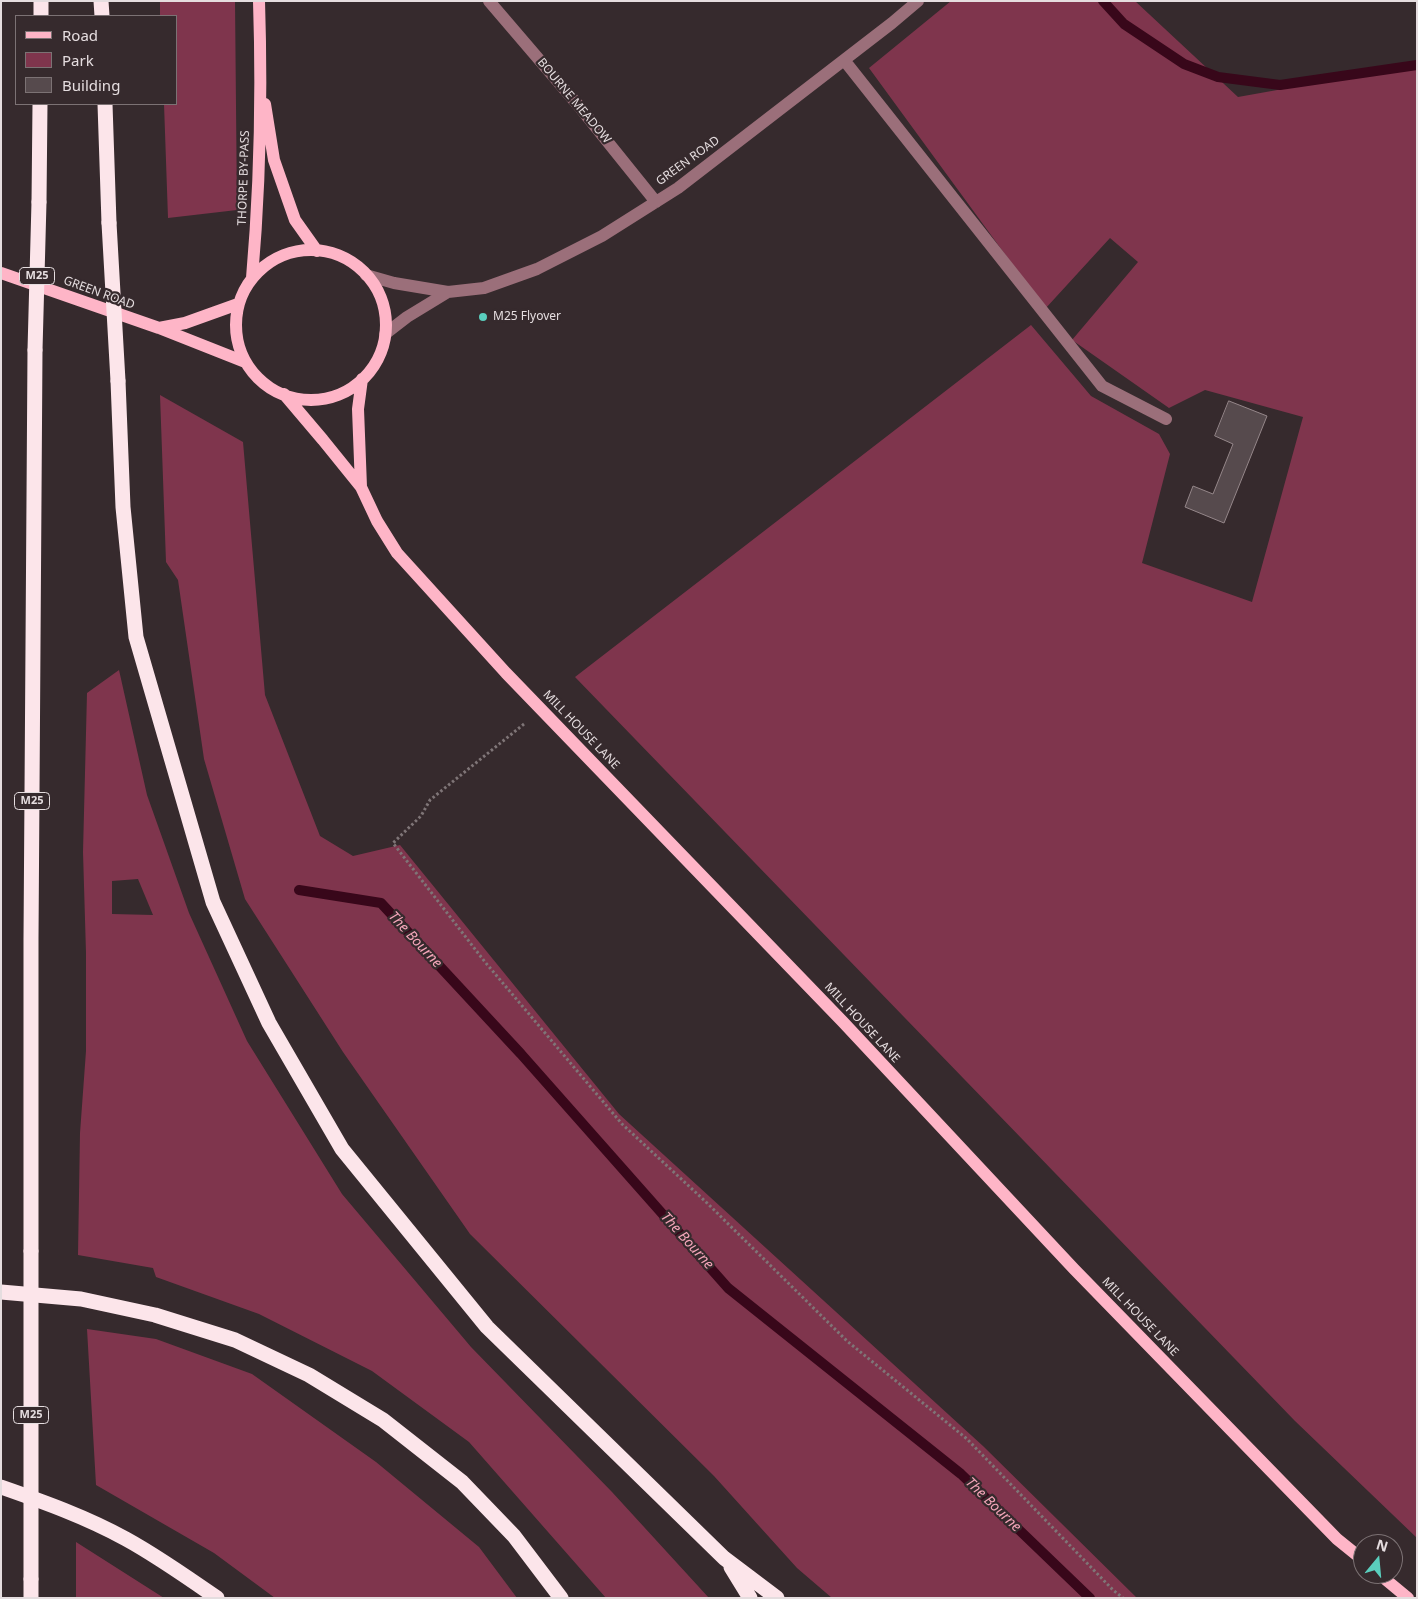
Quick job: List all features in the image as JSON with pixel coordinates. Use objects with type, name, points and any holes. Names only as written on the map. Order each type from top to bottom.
[{"type":"highway","points":[[41,1],[41,15]]},
{"type":"highway","points":[[101,1],[102,15]]},
{"type":"highway","name":"M25","points":[[31,1598],[31,948],[35,350],[40,105]]},
{"type":"highway","points":[[105,105],[123,507],[136,637],[212,902],[269,1023],[342,1149],[487,1327],[724,1558],[777,1598]]},
{"type":"highway","points":[[1,1292],[81,1299],[155,1315],[235,1340],[309,1375],[383,1420],[462,1482],[514,1536],[561,1598]]},
{"type":"highway","points":[[1,1487],[67,1511],[126,1539],[192,1580],[217,1598]]},
{"type":"highway","points":[[724,1558],[750,1598]]},
{"type":"main road","name":"THORPE BY-PASS","points":[[252,278],[257,224],[261,79],[259,1]]},
{"type":"main road","name":"THORPE BY-PASS","points":[[261,79],[274,160],[295,220],[317,251]]},
{"type":"main road","points":[[302,250],[317,251],[332,252],[358,266],[377,288],[386,316],[384,346],[370,372],[348,391],[320,400],[290,398],[264,384],[245,362],[236,334],[238,304],[252,278],[274,259],[302,250]]},
{"type":"main road","name":"GREEN ROAD","points":[[1,273],[159,328],[245,362]]},
{"type":"main road","points":[[159,328],[185,323],[238,304]]},
{"type":"main road","name":"MILL HOUSE LANE","points":[[361,487],[358,409],[362,379]]},
{"type":"main road","name":"MILL HOUSE LANE","points":[[284,394],[361,487],[377,520],[397,553],[542,710],[843,1022],[1074,1269],[1337,1539],[1353,1552]]},
{"type":"main road","points":[[1392,1584],[1408,1598]]},
{"type":"street","name":"BOURNE MEADOW","points":[[489,1],[578,105],[656,202]]},
{"type":"street","name":"GREEN ROAD","points":[[366,275],[394,283],[448,292],[484,288],[537,269],[602,236],[678,188],[918,1]]},
{"type":"street","points":[[844,60],[1102,386],[1166,419]]},
{"type":"street","name":"GREEN ROAD","points":[[385,334],[407,317],[448,292]]},
{"type":"path","points":[[542,710],[430,800],[421,816],[393,843],[485,962],[622,1124],[706,1202],[847,1341],[967,1439],[1113,1590],[1123,1598]]},
{"type":"green space","points":[[160,1],[235,1],[237,210],[168,218],[164,105],[178,105],[178,15],[160,15]]},
{"type":"green space","points":[[951,1],[1135,1],[1238,97],[1417,65],[1417,1538],[1295,1421],[575,677],[1031,325],[1091,396],[1159,434],[1170,454],[1142,563],[1252,602],[1303,417],[1205,390],[1169,408],[1072,340],[1138,262],[1110,238],[1045,309],[869,68]]},
{"type":"green space","points":[[160,395],[243,442],[265,695],[320,836],[353,856],[400,845],[619,1114],[983,1446],[1137,1598],[832,1598],[797,1568],[714,1476],[470,1234],[343,1052],[245,899],[204,759],[178,580],[166,562]]},
{"type":"green space","points":[[119,670],[147,795],[189,913],[247,1041],[342,1194],[471,1347],[612,1492],[709,1598],[606,1598],[469,1442],[372,1371],[259,1314],[156,1277],[153,1268],[78,1255],[80,1133],[86,1051],[83,852],[87,693]],"holes":[[[138,879],[153,915],[112,914],[112,881]]]},
{"type":"green space","points":[[87,1329],[156,1339],[252,1374],[376,1462],[479,1547],[517,1598],[275,1598],[214,1553],[96,1485]]},
{"type":"green space","points":[[76,1542],[164,1598],[76,1598]]},
{"type":"building","points":[[1229,401],[1267,416],[1224,523],[1185,507],[1193,486],[1213,494],[1233,444],[1215,436]]},
{"type":"waterway","points":[[1103,1],[1124,24],[1184,64],[1218,77],[1280,85],[1417,65]]},
{"type":"waterway","name":"The Bourne","points":[[299,890],[381,903],[521,1054],[728,1288],[961,1474],[1090,1598]]},
{"type":"place","name":"M25 Flyover","points":[[483,317]]}]
